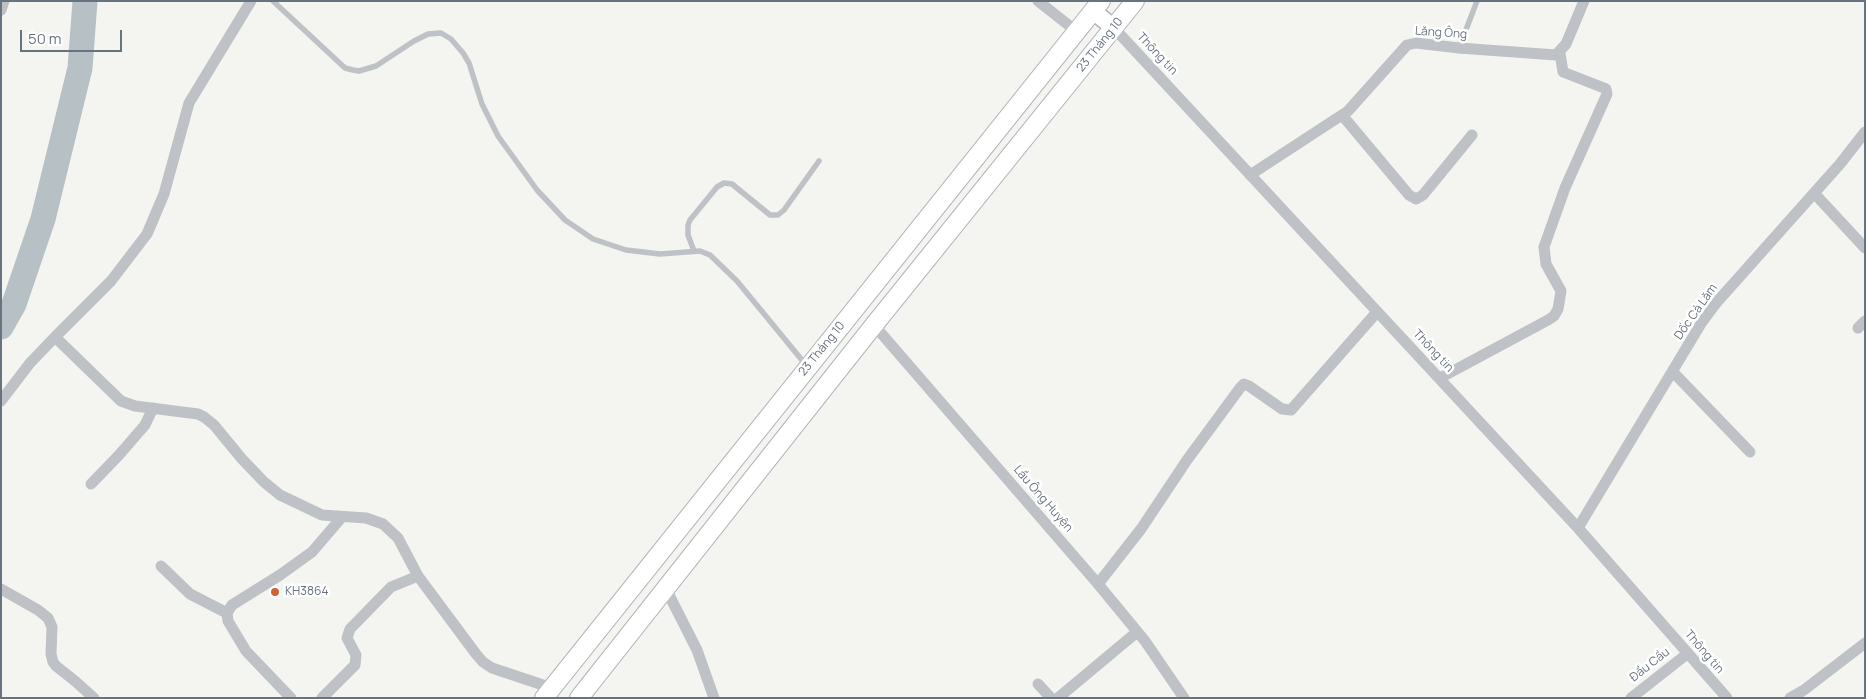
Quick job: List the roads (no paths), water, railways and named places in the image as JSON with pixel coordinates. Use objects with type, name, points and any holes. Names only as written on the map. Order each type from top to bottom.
[{"type":"main road","name":"23 Tháng 10","points":[[579,698],[874,324],[1135,1]]},
{"type":"main road","name":"23 Tháng 10","points":[[554,694],[807,367],[1097,6]]},
{"type":"main road","points":[[1097,6],[1114,28]]},
{"type":"street","points":[[1,10],[4,1]]},
{"type":"street","points":[[1,401],[30,363],[111,281],[147,234],[164,194],[189,103],[251,1]]},
{"type":"street","points":[[1038,1],[1076,31]]},
{"type":"street","points":[[1440,378],[1548,320],[1554,316],[1558,309],[1560,291],[1546,264],[1543,253],[1544,247],[1565,188],[1607,94],[1604,88],[1563,72],[1560,53],[1566,44],[1584,1]]},
{"type":"street","name":"Thông tin","points":[[1114,28],[1578,528],[1727,698]]},
{"type":"street","name":"Lăng Ông","points":[[1250,175],[1342,115],[1360,100],[1407,45],[1416,43],[1550,55],[1560,53]]},
{"type":"street","points":[[1342,115],[1409,195],[1416,199],[1423,195],[1472,136]]},
{"type":"street","name":"Dốc Cà Lăm","points":[[1578,528],[1716,302],[1814,193],[1865,132]]},
{"type":"street","points":[[1814,193],[1865,248]]},
{"type":"street","points":[[1098,584],[1141,528],[1187,460],[1244,384],[1282,409],[1291,410],[1377,312]]},
{"type":"street","name":"Lầu Ông Huyện","points":[[874,324],[1098,584],[1137,632],[1176,684],[1184,698]]},
{"type":"street","points":[[55,337],[121,401],[135,406],[198,414],[204,417],[214,425],[242,459],[273,489],[322,515],[366,518],[383,524],[398,538],[418,576],[483,662],[492,668],[554,694]]},
{"type":"street","points":[[1673,372],[1750,452]]},
{"type":"street","points":[[91,484],[119,456],[145,425],[153,408]]},
{"type":"street","points":[[291,698],[246,652],[228,621],[227,613],[232,605],[280,575],[312,552],[342,517]]},
{"type":"street","points":[[161,566],[190,594],[227,613]]},
{"type":"street","points":[[322,698],[355,665],[356,655],[348,638],[350,629],[391,587],[418,576]]},
{"type":"street","points":[[666,588],[697,650],[714,698]]},
{"type":"street","points":[[1,589],[38,610],[48,618],[52,627],[54,664],[94,698]]},
{"type":"street","points":[[1058,698],[1137,632]]},
{"type":"street","points":[[1790,698],[1808,694],[1865,643]]},
{"type":"street","name":"Đầu Cầu","points":[[1631,698],[1687,654]]},
{"type":"street","points":[[1038,684],[1051,698]]},
{"type":"lane","points":[[273,1],[345,68],[353,70],[359,71],[372,68],[428,34],[441,34],[451,39],[470,63],[482,104],[498,136],[537,190],[565,220],[593,239],[626,250],[660,254],[694,251],[706,253],[718,261],[737,281],[807,367]]},
{"type":"lane","points":[[1459,48],[1477,1]]},
{"type":"lane","points":[[694,251],[688,235],[688,225],[717,187],[724,183],[732,184],[770,215],[778,215],[784,210],[819,161]]},
{"type":"waterway","points":[[1,327],[14,304],[43,219],[80,68],[85,1]]},
{"type":"place","name":"KH3864","points":[[275,592]]}]
